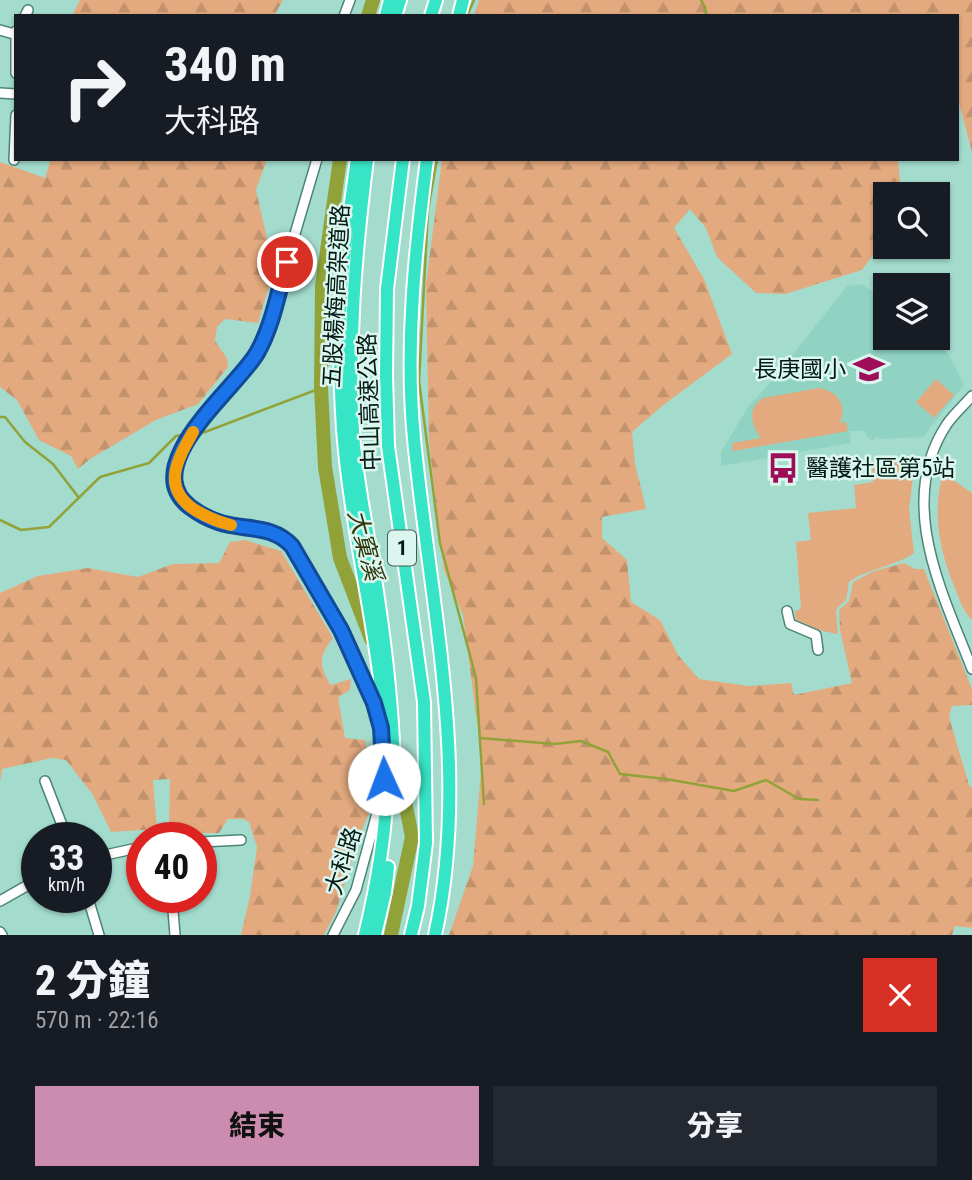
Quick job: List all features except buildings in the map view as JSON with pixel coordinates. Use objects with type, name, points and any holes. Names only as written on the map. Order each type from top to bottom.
[{"type":"highway","name":"五股楊梅高架道路","points":[[358,161],[341,291],[343,429],[377,649],[387,781],[378,878],[365,935]]},
{"type":"highway","name":"五股楊梅高架道路","points":[[367,161],[355,257],[350,347],[352,403],[355,448],[394,726],[395,782],[385,892],[375,935]]},
{"type":"highway","name":"中山高速公路","points":[[403,161],[387,289],[386,375],[388,446],[424,702],[426,843],[418,906],[411,935]]},
{"type":"highway","name":"中山高速公路","points":[[427,161],[413,278],[412,380],[414,436],[440,647],[450,772],[449,841],[435,935]]},
{"type":"street","name":"大科路","points":[[316,161],[264,339],[249,365],[189,438],[176,467],[175,488],[190,507],[218,522],[275,532],[284,537],[292,546],[341,630],[379,715],[384,779],[379,809],[356,890],[334,935]]},
{"type":"street","points":[[972,396],[947,425],[930,460],[925,487],[924,523],[931,559],[943,597],[972,669]]},
{"type":"street","points":[[787,611],[790,624],[816,635],[818,650]]},
{"type":"street","points":[[45,781],[61,822]]},
{"type":"street","points":[[217,841],[241,840]]},
{"type":"street","points":[[0,901],[21,889]]},
{"type":"street","points":[[93,913],[100,935]]},
{"type":"street","points":[[173,913],[175,935]]},
{"type":"shaded area","name":"長庚國小","points":[[862,284],[873,292],[873,350],[943,350],[949,355],[964,385],[923,437],[876,437],[872,441],[865,431],[850,431],[851,443],[721,466],[721,452],[748,407],[847,286]]},
{"type":"green space","points":[[80,0],[283,0],[275,14],[73,14]]},
{"type":"green space","points":[[479,0],[972,0],[972,152],[959,103],[959,14],[475,14]]},
{"type":"green space","points":[[50,161],[266,161],[256,190],[274,269],[258,323],[225,319],[217,327],[215,341],[227,358],[228,367],[198,404],[156,420],[78,469],[71,456],[39,440],[17,400],[0,387],[0,162],[45,178]]},
{"type":"green space","points":[[442,161],[898,161],[900,182],[873,182],[873,255],[862,270],[785,294],[756,293],[717,257],[706,228],[690,209],[674,228],[704,279],[732,354],[632,432],[635,463],[646,509],[602,517],[602,538],[627,560],[631,602],[660,620],[678,655],[699,679],[749,686],[791,683],[794,695],[852,683],[840,630],[839,610],[849,601],[853,582],[874,571],[904,563],[915,569],[924,569],[972,689],[972,705],[952,706],[949,717],[972,788],[972,928],[955,926],[952,935],[449,935],[473,866],[482,760],[463,615],[444,570],[429,442],[426,285]]},
{"type":"green space","points":[[936,379],[954,395],[934,418],[916,402]]},
{"type":"green space","points":[[819,388],[831,392],[839,400],[843,410],[840,423],[846,422],[848,431],[733,451],[732,443],[761,438],[752,417],[755,407],[763,398]]},
{"type":"green space","points":[[915,460],[909,510],[914,553],[849,582],[846,600],[836,612],[838,634],[822,631],[796,620],[795,611],[801,609],[796,542],[811,540],[808,513],[856,508],[854,485],[873,482],[872,461]]},
{"type":"green space","points":[[943,473],[972,493],[972,620],[958,595],[941,544],[938,502]]},
{"type":"green space","points":[[245,540],[281,551],[333,638],[322,661],[327,678],[331,685],[351,679],[350,690],[338,697],[345,738],[365,740],[375,799],[360,834],[336,912],[324,935],[241,935],[257,847],[249,822],[243,819],[228,819],[217,833],[217,822],[169,822],[170,779],[153,780],[156,822],[126,822],[126,831],[112,832],[112,822],[106,822],[93,795],[66,760],[52,758],[2,769],[0,783],[0,593],[38,576],[88,568],[138,577],[173,564],[219,563],[230,542]]},
{"type":"waterway","name":"大窠溪","points":[[369,14],[373,0]]},
{"type":"waterway","points":[[468,14],[474,0]]},
{"type":"waterway","points":[[701,0],[706,14]]},
{"type":"waterway","name":"大窠溪","points":[[340,161],[322,286],[321,388],[325,467],[340,558],[371,639]]},
{"type":"waterway","points":[[437,161],[428,210],[419,381],[440,543],[476,678],[484,804]]},
{"type":"waterway","points":[[195,434],[321,388]]},
{"type":"waterway","points":[[0,417],[5,417],[25,442],[53,464],[79,498]]},
{"type":"waterway","points":[[0,520],[21,530],[49,527],[100,477],[149,463],[176,436],[188,434]]},
{"type":"waterway","points":[[480,738],[555,744],[581,741],[608,752],[620,774],[734,791],[766,780],[799,799],[818,800]]},
{"type":"waterway","name":"大窠溪","points":[[391,935],[412,837],[396,755]]},
{"type":"slow traffic","points":[[193,432],[176,467],[175,488],[190,507],[218,522],[231,525]]},
{"type":"place","name":"長庚國小","points":[[869,369]]},
{"type":"place","name":"醫護社區第5站","points":[[783,468]]},
{"type":"route","points":[[287,262],[270,322],[258,352],[197,425],[176,467],[175,488],[190,507],[205,516],[218,522],[275,532],[292,546],[341,630],[379,715],[384,779]]}]
